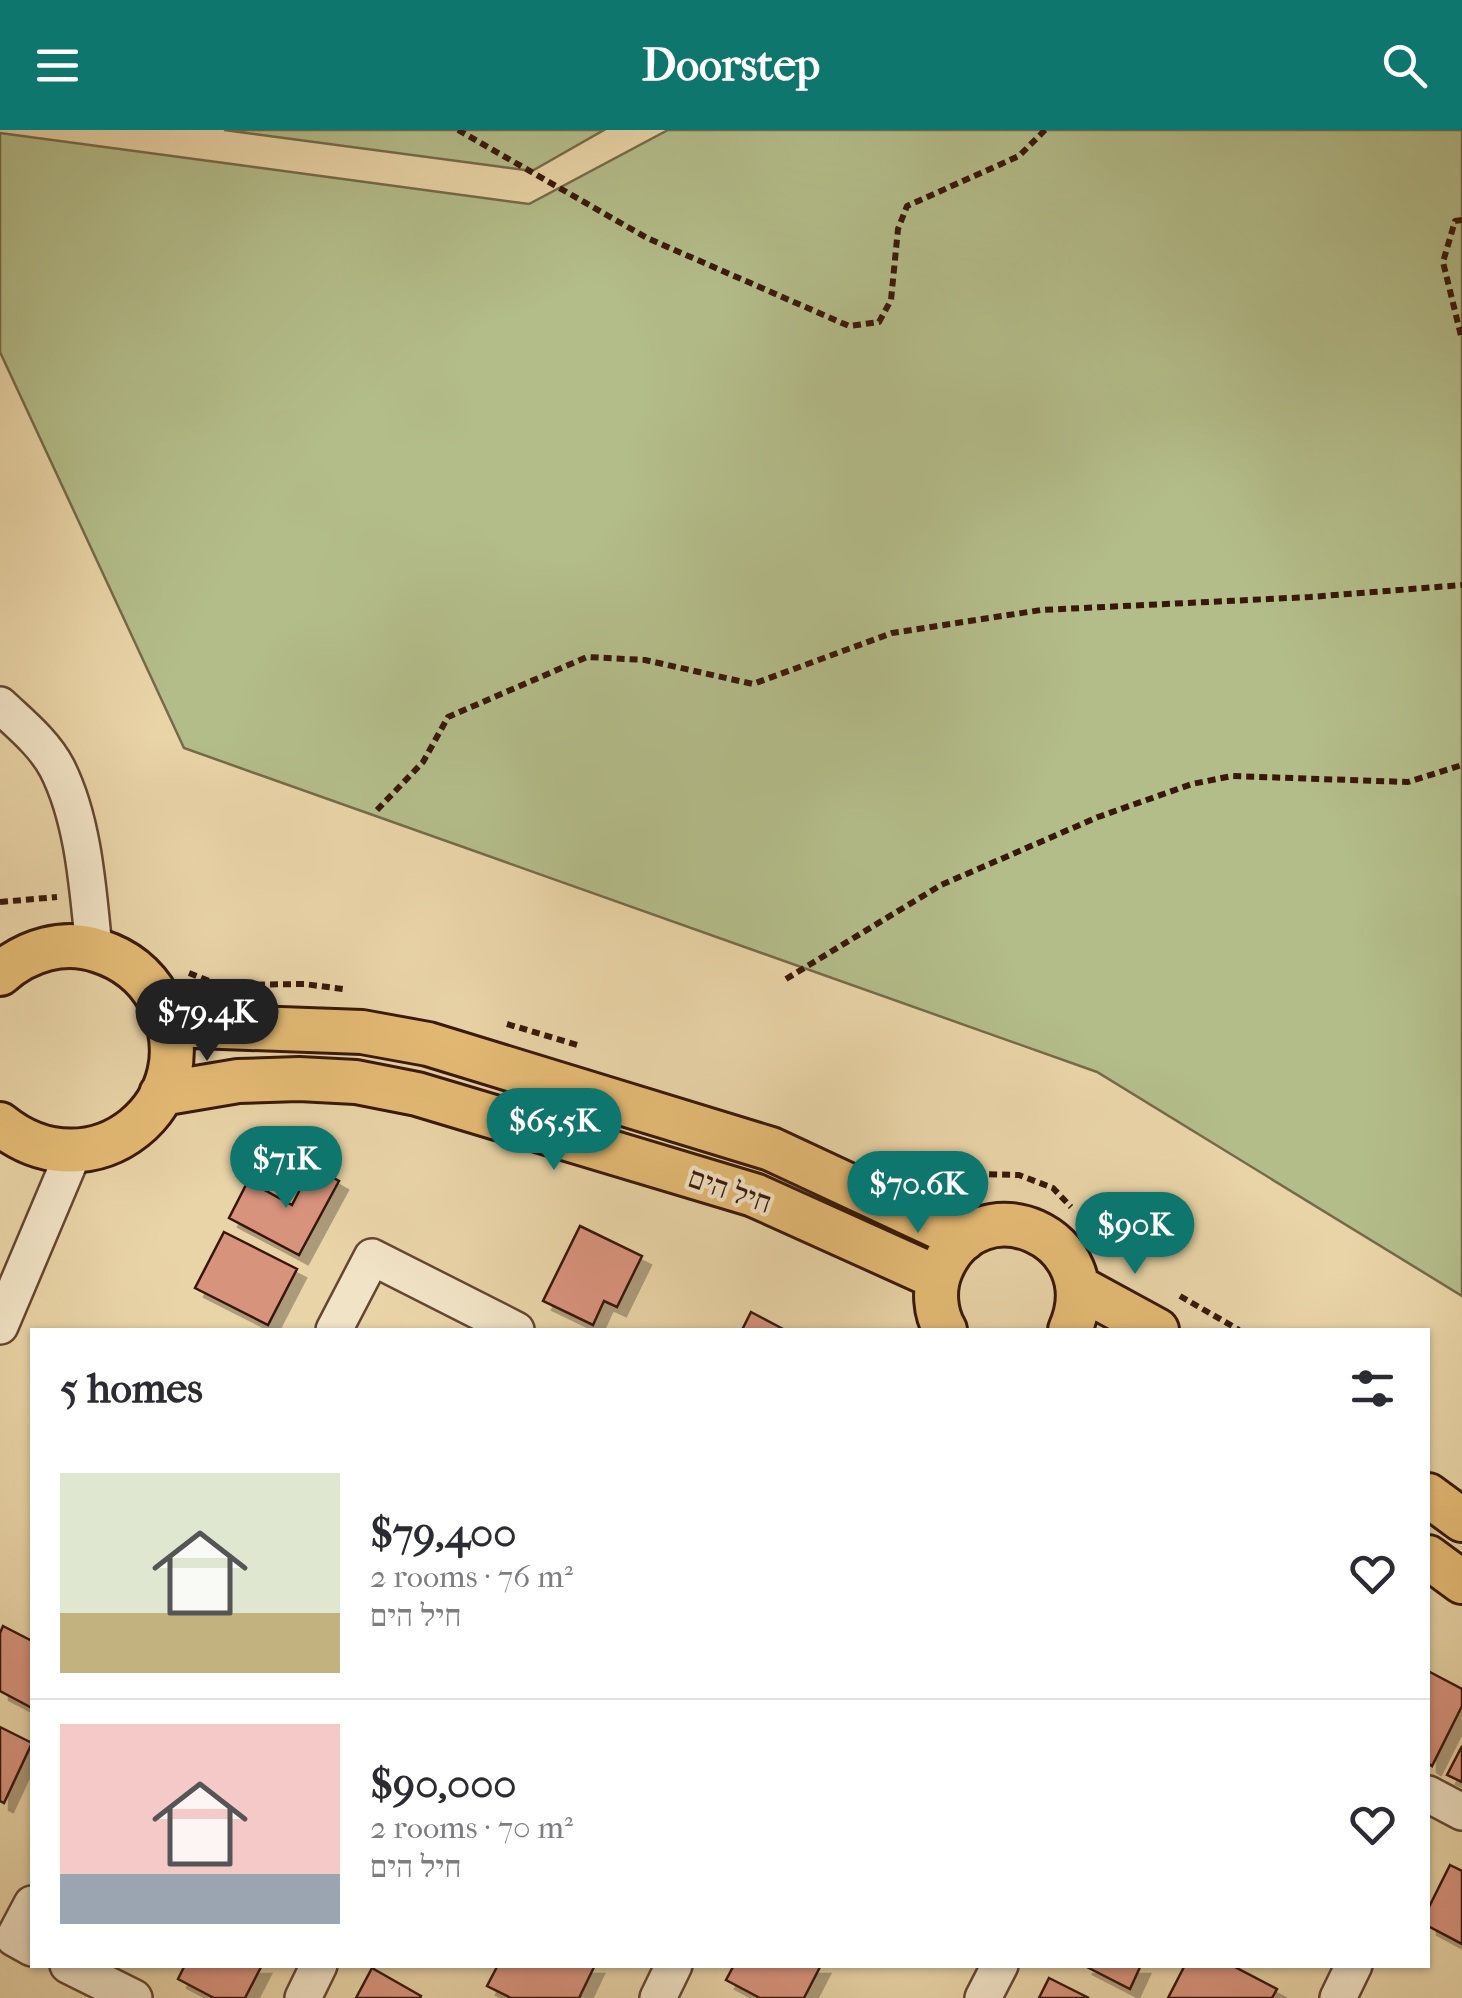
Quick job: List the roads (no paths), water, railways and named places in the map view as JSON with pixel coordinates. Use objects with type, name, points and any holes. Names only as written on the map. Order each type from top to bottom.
[{"type":"main road","points":[[0,1124],[26,1142],[58,1151],[92,1149],[125,1135],[152,1110],[172,1060],[169,1025],[154,991],[128,964],[112,955],[75,946],[55,947],[6,962]]},
{"type":"main road","name":"חיל הים","points":[[169,1025],[362,1032],[428,1044],[771,1148],[964,1239]]},
{"type":"main road","name":"חיל הים","points":[[161,1094],[238,1081],[299,1079],[356,1082],[417,1094],[754,1196],[938,1278]]},
{"type":"main road","points":[[944,1328],[936,1301],[944,1262],[964,1239],[986,1227],[1010,1224],[1035,1230],[1056,1243],[1071,1263],[1079,1303],[1071,1328]]},
{"type":"main road","points":[[1078,1287],[1153,1328]]},
{"type":"main road","points":[[1430,1496],[1462,1520]]},
{"type":"main road","points":[[1430,1558],[1462,1582]]},
{"type":"street","points":[[0,705],[32,734],[56,766],[84,858],[94,949]]},
{"type":"street","points":[[0,1326],[74,1151]]},
{"type":"street","points":[[335,1328],[372,1257],[512,1328]]},
{"type":"street","points":[[23,1943],[30,1913]]},
{"type":"street","points":[[74,1968],[134,1998]]},
{"type":"street","points":[[303,1998],[318,1968]]},
{"type":"street","points":[[658,1998],[673,1968]]},
{"type":"street","points":[[983,1998],[998,1968]]},
{"type":"street","points":[[1338,1998],[1353,1968]]}]
